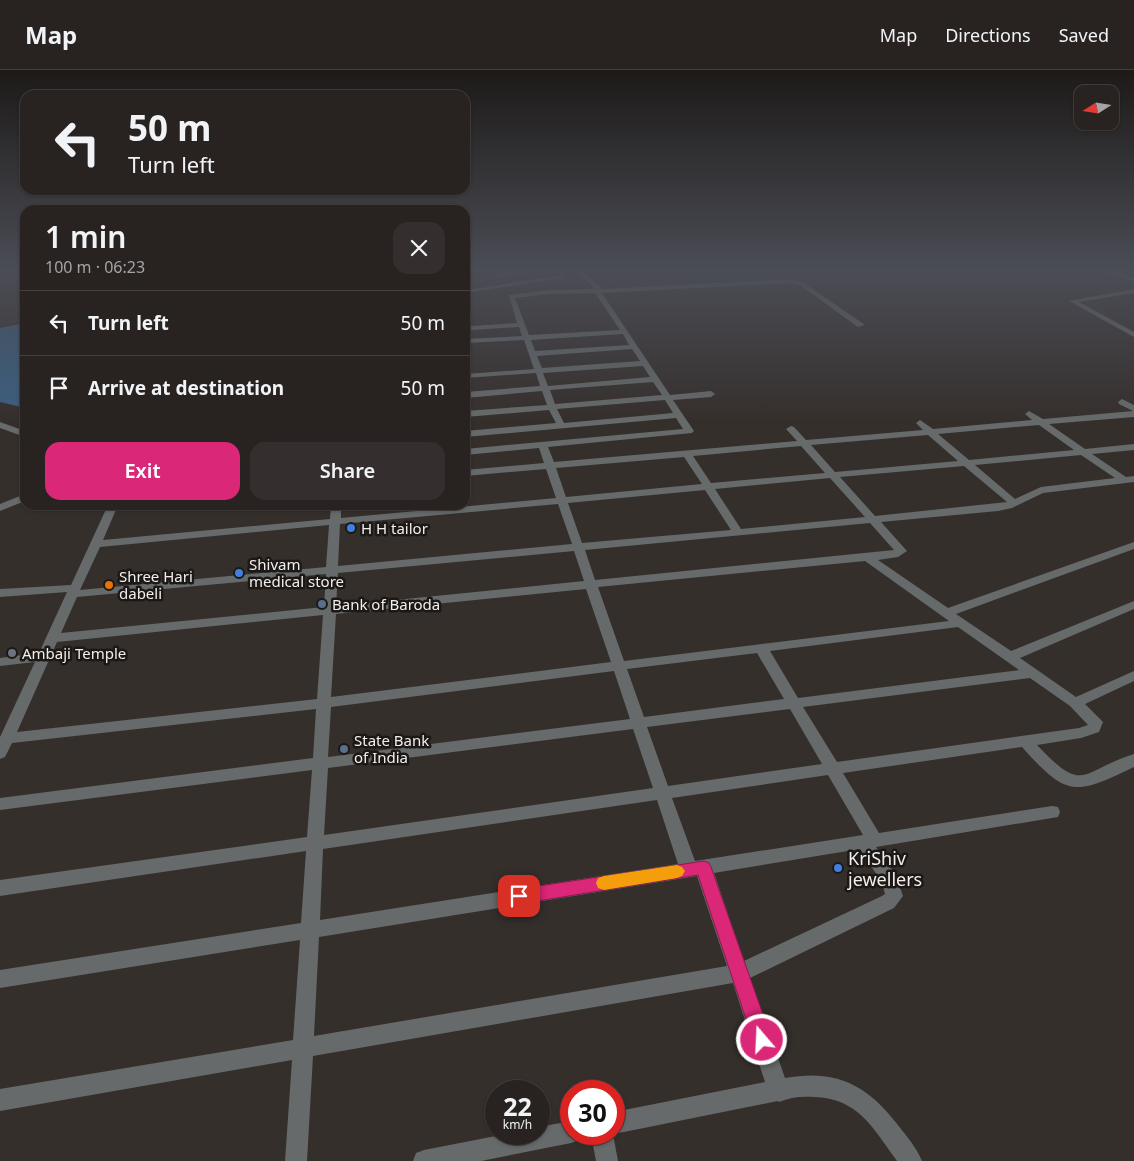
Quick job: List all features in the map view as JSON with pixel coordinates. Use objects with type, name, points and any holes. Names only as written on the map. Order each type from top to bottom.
[{"type":"street","points":[[519,320],[552,407],[561,425]]},
{"type":"street","points":[[617,320],[690,429],[693,442],[686,453]]},
{"type":"street","points":[[854,320],[861,325]]},
{"type":"street","points":[[1108,320],[1134,334]]},
{"type":"street","points":[[472,328],[521,325]]},
{"type":"street","points":[[470,341],[625,332]]},
{"type":"street","points":[[532,354],[635,347]]},
{"type":"street","points":[[470,376],[646,363]]},
{"type":"street","points":[[470,395],[656,380]]},
{"type":"street","points":[[470,414],[711,394]]},
{"type":"street","points":[[1122,402],[1134,409]]},
{"type":"street","points":[[1029,414],[1129,480]]},
{"type":"street","points":[[470,452],[544,445],[693,442],[804,443],[1134,414]]},
{"type":"street","points":[[470,434],[680,415]]},
{"type":"street","points":[[920,423],[1014,502]]},
{"type":"street","points":[[0,426],[20,432]]},
{"type":"street","points":[[52,638],[894,555],[901,551],[791,429]]},
{"type":"street","points":[[544,445],[663,793],[740,973],[779,1090]]},
{"type":"street","points":[[470,505],[562,500],[1134,448]]},
{"type":"street","points":[[470,473],[686,453]]},
{"type":"street","points":[[686,453],[738,532]]},
{"type":"street","points":[[0,592],[74,591],[998,508],[1041,490],[1129,480]]},
{"type":"street","points":[[3,504],[20,499]]},
{"type":"street","points":[[0,753],[7,738],[7,723],[44,657],[111,510]]},
{"type":"street","points":[[95,544],[336,513],[388,510]]},
{"type":"street","points":[[296,1161],[336,513]]},
{"type":"street","points":[[947,614],[1134,545]]},
{"type":"street","points":[[0,888],[1081,732],[1094,728],[1096,722],[1075,703],[867,557]]},
{"type":"street","points":[[1009,657],[1134,605]]},
{"type":"street","points":[[7,738],[324,704],[961,623]]},
{"type":"street","points":[[0,1100],[740,973],[888,902],[894,896],[890,881],[870,841],[832,768],[761,648]]},
{"type":"street","points":[[0,662],[44,657]]},
{"type":"street","points":[[0,804],[1031,673]]},
{"type":"street","points":[[1075,703],[1134,676]]},
{"type":"street","points":[[1025,740],[1063,780],[1089,782],[1134,760]]},
{"type":"street","points":[[0,979],[1052,812]]},
{"type":"street","points":[[625,1121],[800,1086],[831,1087],[850,1093],[867,1106],[911,1161]]},
{"type":"street","points":[[424,1161],[560,1134]]},
{"type":"street","points":[[604,1145],[608,1161]]},
{"type":"water","points":[[20,324],[20,407],[0,402],[0,328]]},
{"type":"slow traffic","points":[[604,883],[677,871]]},
{"type":"place","name":"H H tailor","points":[[351,528]]},
{"type":"place","name":"Shivam medical store","points":[[239,573]]},
{"type":"place","name":"Shree Hari dabeli","points":[[109,585]]},
{"type":"place","name":"Bank of Baroda","points":[[322,604]]},
{"type":"place","name":"Ambaji Temple","points":[[12,653]]},
{"type":"place","name":"State Bank of India","points":[[344,749]]},
{"type":"place","name":"KriShiv jewellers","points":[[838,868]]},
{"type":"route","points":[[519,896],[704,867],[762,1040]]}]
